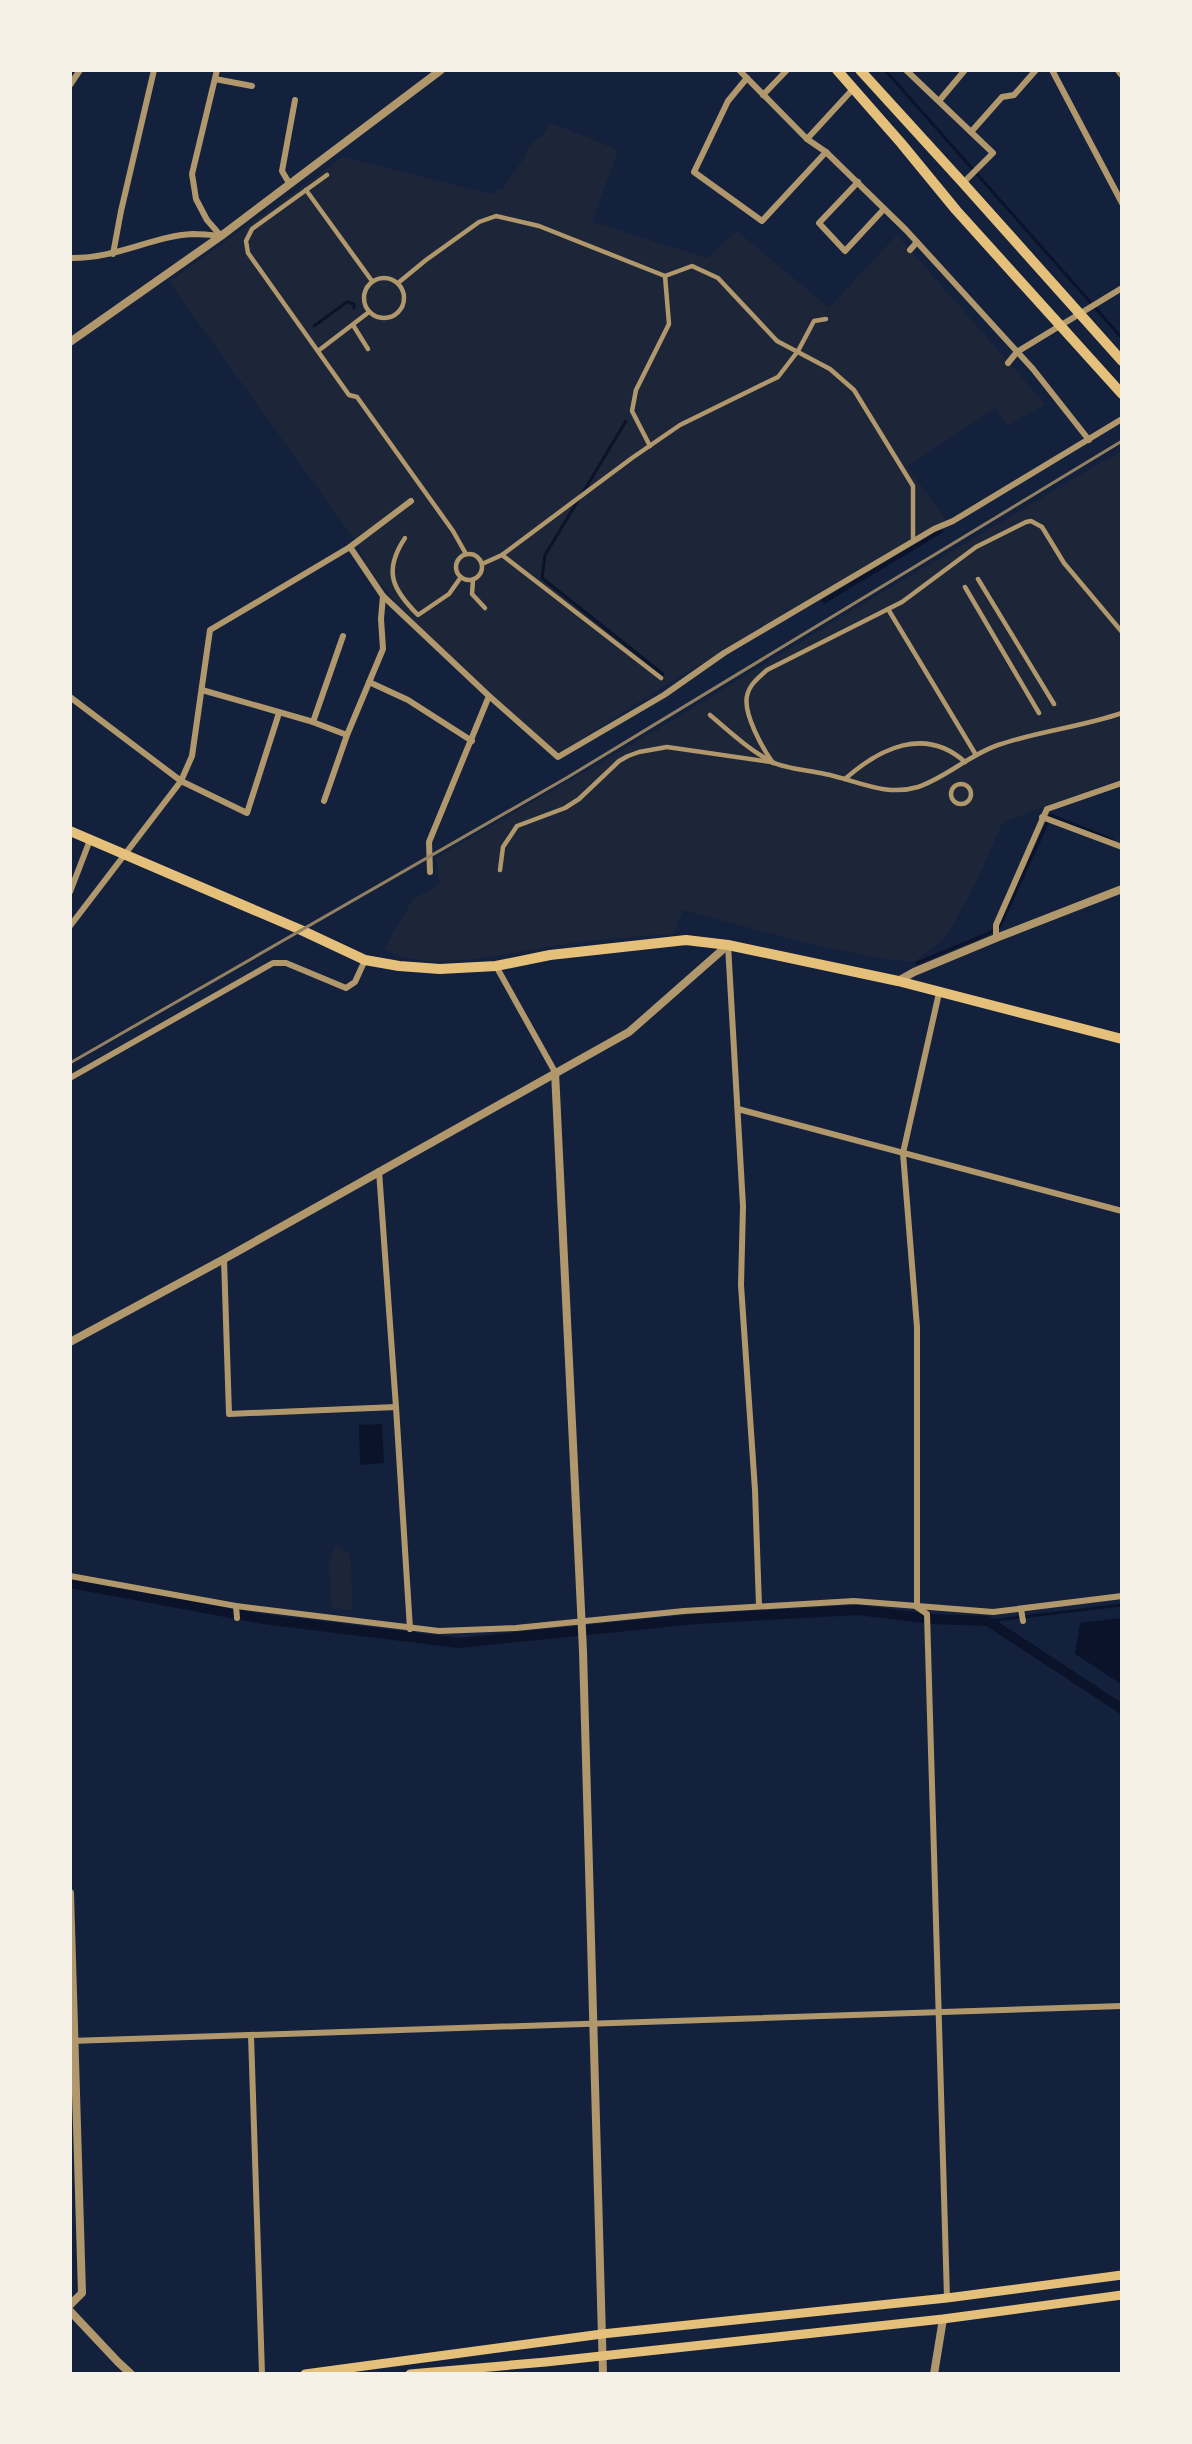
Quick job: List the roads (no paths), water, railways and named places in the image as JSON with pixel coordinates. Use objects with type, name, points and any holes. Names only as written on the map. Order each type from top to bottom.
[{"type":"main road","points":[[837,70],[956,210],[1122,394]]},
{"type":"main road","points":[[860,70],[1122,361]]},
{"type":"main road","points":[[70,831],[301,930],[365,960],[399,966],[440,969],[496,966],[550,956],[686,940],[728,945],[898,981],[1122,1039]]},
{"type":"main road","points":[[305,2373],[460,2351],[947,2298],[1122,2275]]},
{"type":"main road","points":[[410,2373],[943,2319],[1122,2295]]},
{"type":"street","points":[[70,85],[80,70]]},
{"type":"street","points":[[113,254],[154,70]]},
{"type":"street","points":[[217,70],[192,174],[196,199],[207,220],[221,236]]},
{"type":"street","points":[[70,342],[221,236],[441,70]]},
{"type":"street","points":[[739,70],[807,139],[826,152],[917,242],[1033,369],[1089,440]]},
{"type":"street","points":[[763,95],[787,70]]},
{"type":"street","points":[[906,70],[993,153],[963,183]]},
{"type":"street","points":[[939,101],[965,70]]},
{"type":"street","points":[[971,132],[1002,97],[1014,95],[1036,70]]},
{"type":"street","points":[[1052,70],[1122,204]]},
{"type":"street","points":[[1119,70],[1122,74]]},
{"type":"street","points":[[747,78],[728,101],[694,172],[762,220],[826,152]]},
{"type":"street","points":[[215,79],[252,86]]},
{"type":"street","points":[[807,139],[853,88]]},
{"type":"street","points":[[289,183],[282,171],[295,100]]},
{"type":"street","points":[[327,175],[252,229],[246,247],[248,253],[349,395],[357,397],[453,531],[466,554]]},
{"type":"street","points":[[858,182],[819,224],[845,251],[884,209]]},
{"type":"street","points":[[306,190],[372,281]]},
{"type":"street","points":[[398,283],[417,266],[479,222],[496,216],[539,226],[665,276],[692,266],[717,278],[777,341],[830,369],[854,390],[914,486],[913,538]]},
{"type":"street","points":[[70,258],[91,258],[113,254],[192,234],[221,236]]},
{"type":"street","points":[[910,250],[917,242]]},
{"type":"street","points":[[650,446],[632,411],[636,390],[669,324],[665,276]]},
{"type":"street","points":[[385,277],[398,283],[404,292],[399,311],[394,315],[382,318],[369,312],[363,300],[364,293],[372,281],[385,277]]},
{"type":"street","points":[[1008,363],[1017,352],[1059,324],[1122,288]]},
{"type":"street","points":[[318,351],[369,312]]},
{"type":"street","points":[[482,564],[502,555],[680,425],[778,377],[798,351],[814,321],[826,319]]},
{"type":"street","points":[[353,325],[369,349]]},
{"type":"street","points":[[350,547],[383,596],[489,696],[558,757],[664,695],[670,688],[734,647],[934,529],[953,521],[1122,419]]},
{"type":"street","points":[[70,926],[181,781],[192,756],[210,630],[350,547],[411,501]]},
{"type":"street","points":[[773,763],[762,745],[746,705],[747,695],[756,680],[767,670],[888,609],[931,582],[976,547],[1005,530],[1031,521],[1042,527],[1064,562],[1122,633]]},
{"type":"street","points":[[405,538],[393,562],[392,579],[402,598],[418,615],[449,594],[461,578]]},
{"type":"street","points":[[466,554],[477,556],[482,564],[480,575],[473,580],[461,578],[456,565],[460,557],[466,554]]},
{"type":"street","points":[[502,555],[661,678]]},
{"type":"street","points":[[978,579],[1054,704]]},
{"type":"street","points":[[473,580],[472,594],[485,608]]},
{"type":"street","points":[[965,587],[1039,713]]},
{"type":"street","points":[[324,801],[347,735],[383,649],[381,619],[383,596]]},
{"type":"street","points":[[888,609],[976,755]]},
{"type":"street","points":[[313,722],[343,636]]},
{"type":"street","points":[[369,682],[408,700],[472,741]]},
{"type":"street","points":[[202,690],[313,722],[347,735]]},
{"type":"street","points":[[430,872],[429,842],[489,696]]},
{"type":"street","points":[[70,697],[181,781],[247,813],[279,713]]},
{"type":"street","points":[[500,870],[503,847],[517,826],[565,808],[579,799],[619,761],[639,752],[667,747],[773,763],[845,779],[868,787],[899,790],[916,787],[936,779],[997,745],[1036,733],[1098,721],[1122,713]]},
{"type":"street","points":[[710,715],[773,763]]},
{"type":"street","points":[[845,779],[874,758],[908,743],[927,744],[946,749],[965,762]]},
{"type":"street","points":[[996,938],[996,925],[1041,817],[1047,809],[1122,783]]},
{"type":"street","points":[[964,784],[970,789],[971,796],[965,803],[957,804],[951,797],[951,790],[955,785],[964,784]]},
{"type":"street","points":[[1041,817],[1122,847]]},
{"type":"street","points":[[70,892],[90,840]]},
{"type":"street","points":[[70,868],[78,872]]},
{"type":"street","points":[[898,981],[914,972],[996,938],[1122,889]]},
{"type":"street","points":[[70,1342],[224,1259],[629,1032],[728,945]]},
{"type":"street","points":[[728,945],[742,1206],[741,1285],[755,1490],[759,1606]]},
{"type":"street","points":[[70,1078],[273,963],[286,963],[346,988],[355,982],[365,960]]},
{"type":"street","points":[[496,966],[555,1072],[582,1628],[603,2373]]},
{"type":"street","points":[[917,1607],[917,1327],[903,1153],[939,993]]},
{"type":"street","points":[[738,1109],[1122,1211]]},
{"type":"street","points":[[379,1171],[410,1629]]},
{"type":"street","points":[[224,1259],[230,1414],[396,1407]]},
{"type":"street","points":[[70,1576],[236,1608],[410,1629],[475,1631],[582,1628],[759,1606],[854,1601],[993,1612],[1021,1611],[1122,1596]]},
{"type":"street","points":[[917,1607],[927,1614],[947,2298]]},
{"type":"street","points":[[236,1608],[237,1618]]},
{"type":"street","points":[[1021,1611],[1023,1621]]},
{"type":"street","points":[[70,1893],[72,2041],[82,2293],[70,2305]]},
{"type":"street","points":[[72,2041],[1122,2006]]},
{"type":"street","points":[[251,2035],[262,2373]]},
{"type":"street","points":[[70,2311],[131,2373]]},
{"type":"street","points":[[934,2373],[943,2319]]},
{"type":"waterway","points":[[885,70],[1122,338]]},
{"type":"waterway","points":[[314,326],[347,302],[354,304],[354,308]]},
{"type":"waterway","points":[[582,494],[626,421]]},
{"type":"waterway","points":[[579,499],[545,555],[542,578],[663,674]]},
{"type":"waterway","points":[[917,963],[987,934],[1000,926],[1051,815],[1112,840]]},
{"type":"waterway","points":[[70,1583],[263,1619],[459,1643],[696,1619],[858,1610],[932,1619],[988,1621],[1122,1709]]},
{"type":"waterway","points":[[988,1621],[1122,1605]]},
{"type":"railway","points":[[70,1063],[568,777],[1122,441]]}]
